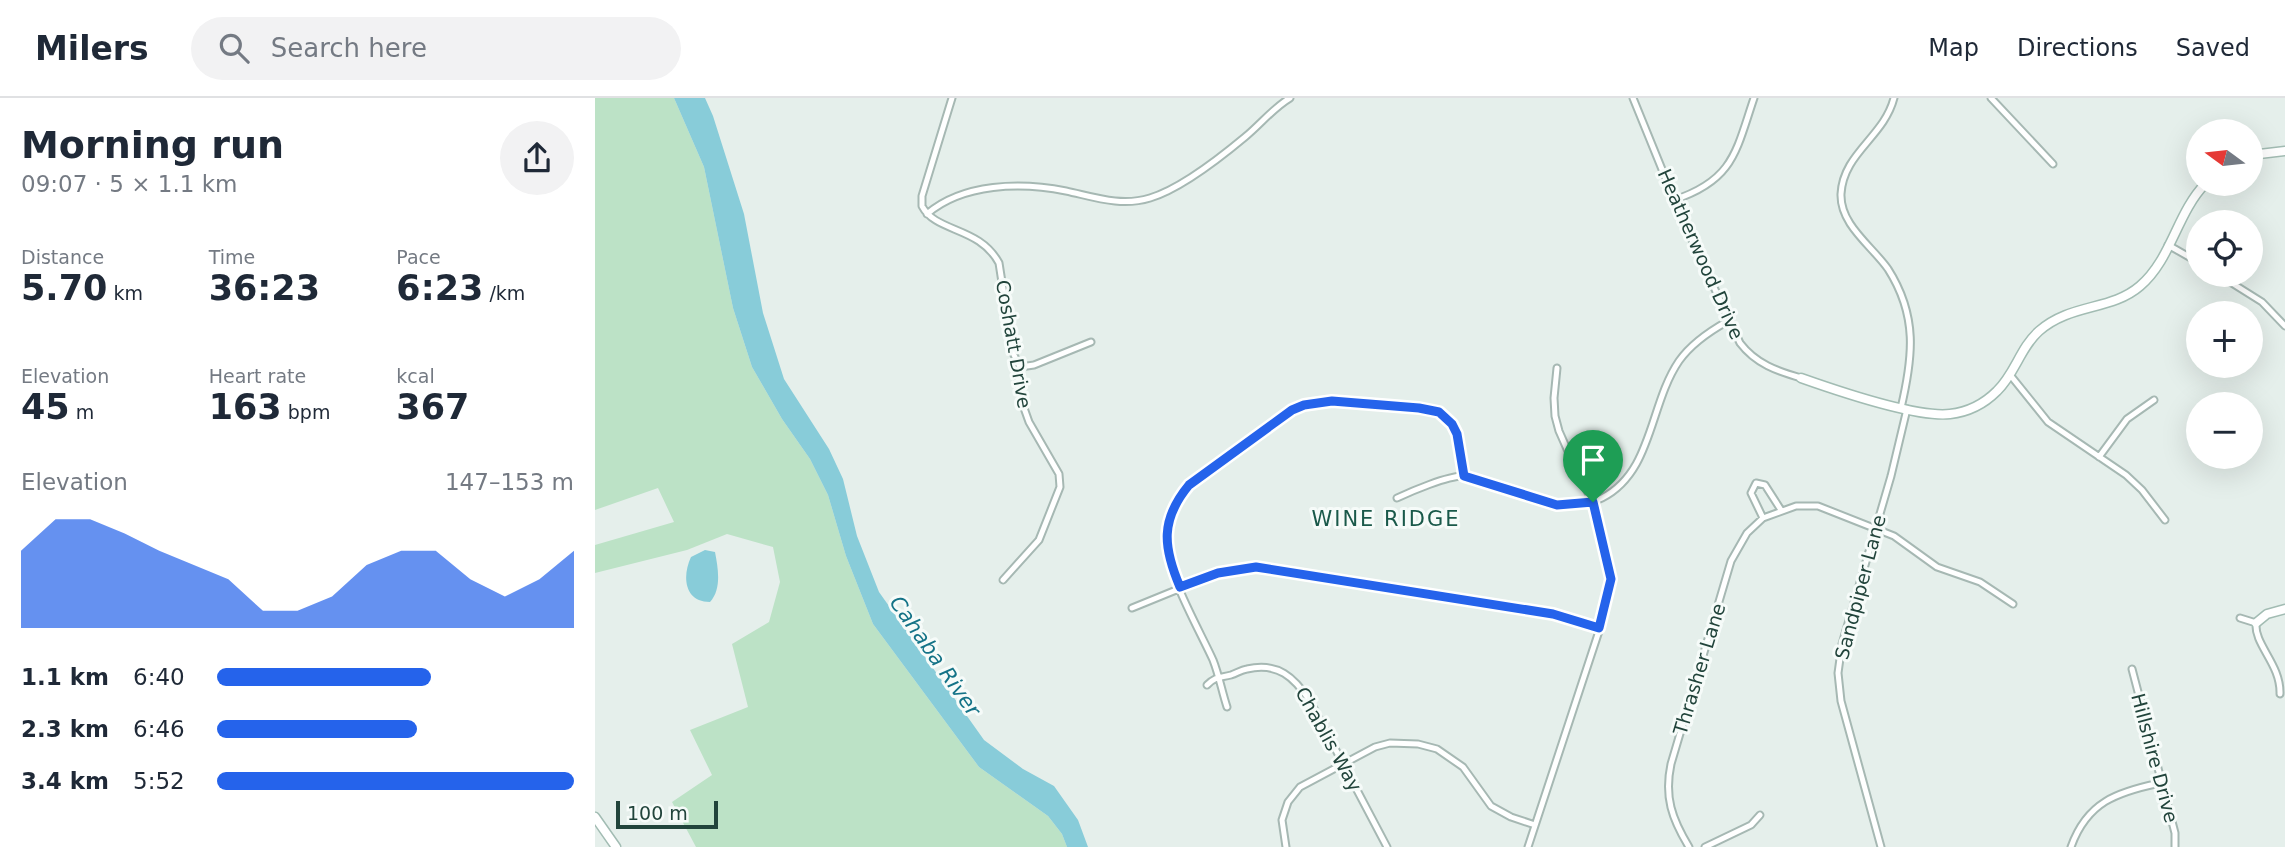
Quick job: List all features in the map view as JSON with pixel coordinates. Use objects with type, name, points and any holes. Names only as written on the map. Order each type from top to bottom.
[{"type":"street","points":[[952,98],[922,196],[922,206],[927,214],[950,199],[994,188],[1052,189],[1116,202],[1148,199],[1174,187],[1218,158],[1290,98]]},
{"type":"street","name":"Heatherwood Drive","points":[[1633,98],[1674,200],[1740,343],[1749,355],[1769,368],[1801,379]]},
{"type":"street","points":[[1674,200],[1703,188],[1726,168],[1735,152],[1754,98]]},
{"type":"street","name":"Sandpiper Lane","points":[[1881,847],[1841,701],[1838,674],[1842,643],[1876,529],[1904,408],[1912,340],[1905,304],[1888,270],[1847,219],[1841,193],[1850,164],[1885,122],[1894,98]]},
{"type":"street","points":[[1991,98],[2053,164]]},
{"type":"street","points":[[2263,154],[2285,151]]},
{"type":"street","points":[[1801,379],[1935,414],[1963,411],[1984,402],[2011,376],[2037,332],[2064,313],[2121,298],[2137,289],[2153,272],[2196,196]]},
{"type":"street","name":"Coshatt Drive","points":[[927,214],[979,240],[992,251],[999,263],[1013,353],[1020,367],[1018,381],[1024,408],[1029,422],[1059,474],[1060,486],[1039,540],[1003,580]]},
{"type":"street","points":[[2168,245],[2186,255]]},
{"type":"street","points":[[2238,287],[2262,302],[2285,326]]},
{"type":"street","points":[[1397,498],[1413,490],[1464,476],[1557,505],[1593,502],[1616,490],[1638,463],[1658,404],[1680,360],[1699,341],[1728,321]]},
{"type":"street","points":[[1020,367],[1034,365],[1091,342]]},
{"type":"street","points":[[1528,847],[1599,628],[1611,579],[1593,502],[1559,431],[1554,398],[1557,368]]},
{"type":"street","points":[[2011,376],[2048,422],[2134,482],[2165,520]]},
{"type":"street","points":[[2099,457],[2127,419],[2154,400]]},
{"type":"street","points":[[1227,707],[1215,664],[1170,565],[1166,545],[1171,510],[1189,485],[1292,410],[1304,405],[1332,401],[1439,412],[1452,424],[1457,434],[1464,476]]},
{"type":"street","points":[[1763,518],[1751,493],[1756,483],[1765,485],[1781,510]]},
{"type":"street","name":"Thrasher Lane","points":[[1689,847],[1669,805],[1667,785],[1671,764],[1731,561],[1740,542],[1763,518],[1796,506],[1818,506],[1902,540],[1937,567],[1980,582],[2013,604]]},
{"type":"street","points":[[1132,608],[1218,573],[1256,567],[1553,614],[1599,628]]},
{"type":"street","points":[[2256,623],[2267,614],[2285,608]]},
{"type":"street","points":[[2240,618],[2256,623]]},
{"type":"street","points":[[2256,623],[2257,634],[2280,679],[2280,694]]},
{"type":"street","name":"Chablis Way","points":[[1217,676],[1258,667],[1283,672],[1298,682],[1387,847]]},
{"type":"street","name":"Hillshire Drive","points":[[2132,669],[2175,833],[2175,847]]},
{"type":"street","points":[[1207,685],[1217,676]]},
{"type":"street","points":[[1286,847],[1282,820],[1288,802],[1300,787],[1375,747],[1390,743],[1418,744],[1437,749],[1462,766],[1492,806],[1511,817],[1535,825]]},
{"type":"street","points":[[2071,847],[2083,822],[2102,803],[2127,790],[2160,783]]},
{"type":"street","points":[[1705,847],[1751,825],[1760,815]]},
{"type":"street","points":[[595,817],[616,847]]},
{"type":"green space","points":[[595,98],[674,98],[704,167],[733,308],[752,367],[782,419],[810,459],[828,495],[846,556],[873,624],[979,767],[1048,816],[1062,834],[1067,847],[696,847],[672,802],[712,775],[690,730],[748,707],[732,644],[769,622],[780,582],[773,547],[727,534],[687,550],[595,573],[595,545],[674,522],[658,488],[595,510]]},
{"type":"water","points":[[674,98],[705,98],[713,116],[744,214],[763,313],[784,379],[829,449],[843,479],[857,536],[879,592],[984,740],[1023,769],[1054,786],[1078,820],[1088,847],[1067,847],[1062,834],[1048,816],[979,767],[873,624],[846,556],[828,495],[810,459],[782,419],[752,367],[733,308],[704,167]]},
{"type":"water","points":[[705,550],[715,552],[718,571],[718,585],[710,602],[695,598],[687,587],[686,580],[691,557]]},
{"type":"district","name":"WINE RIDGE","points":[[1386,519]]},
{"type":"route","points":[[1332,401],[1439,412],[1452,424],[1457,434],[1464,476],[1557,505],[1593,502],[1611,579],[1599,628],[1553,614],[1256,567],[1218,573],[1180,587],[1170,565],[1166,545],[1171,510],[1189,485],[1292,410],[1304,405],[1332,401]]},
{"type":"water label","name":"Cahaba River","points":[[935,656]]}]
